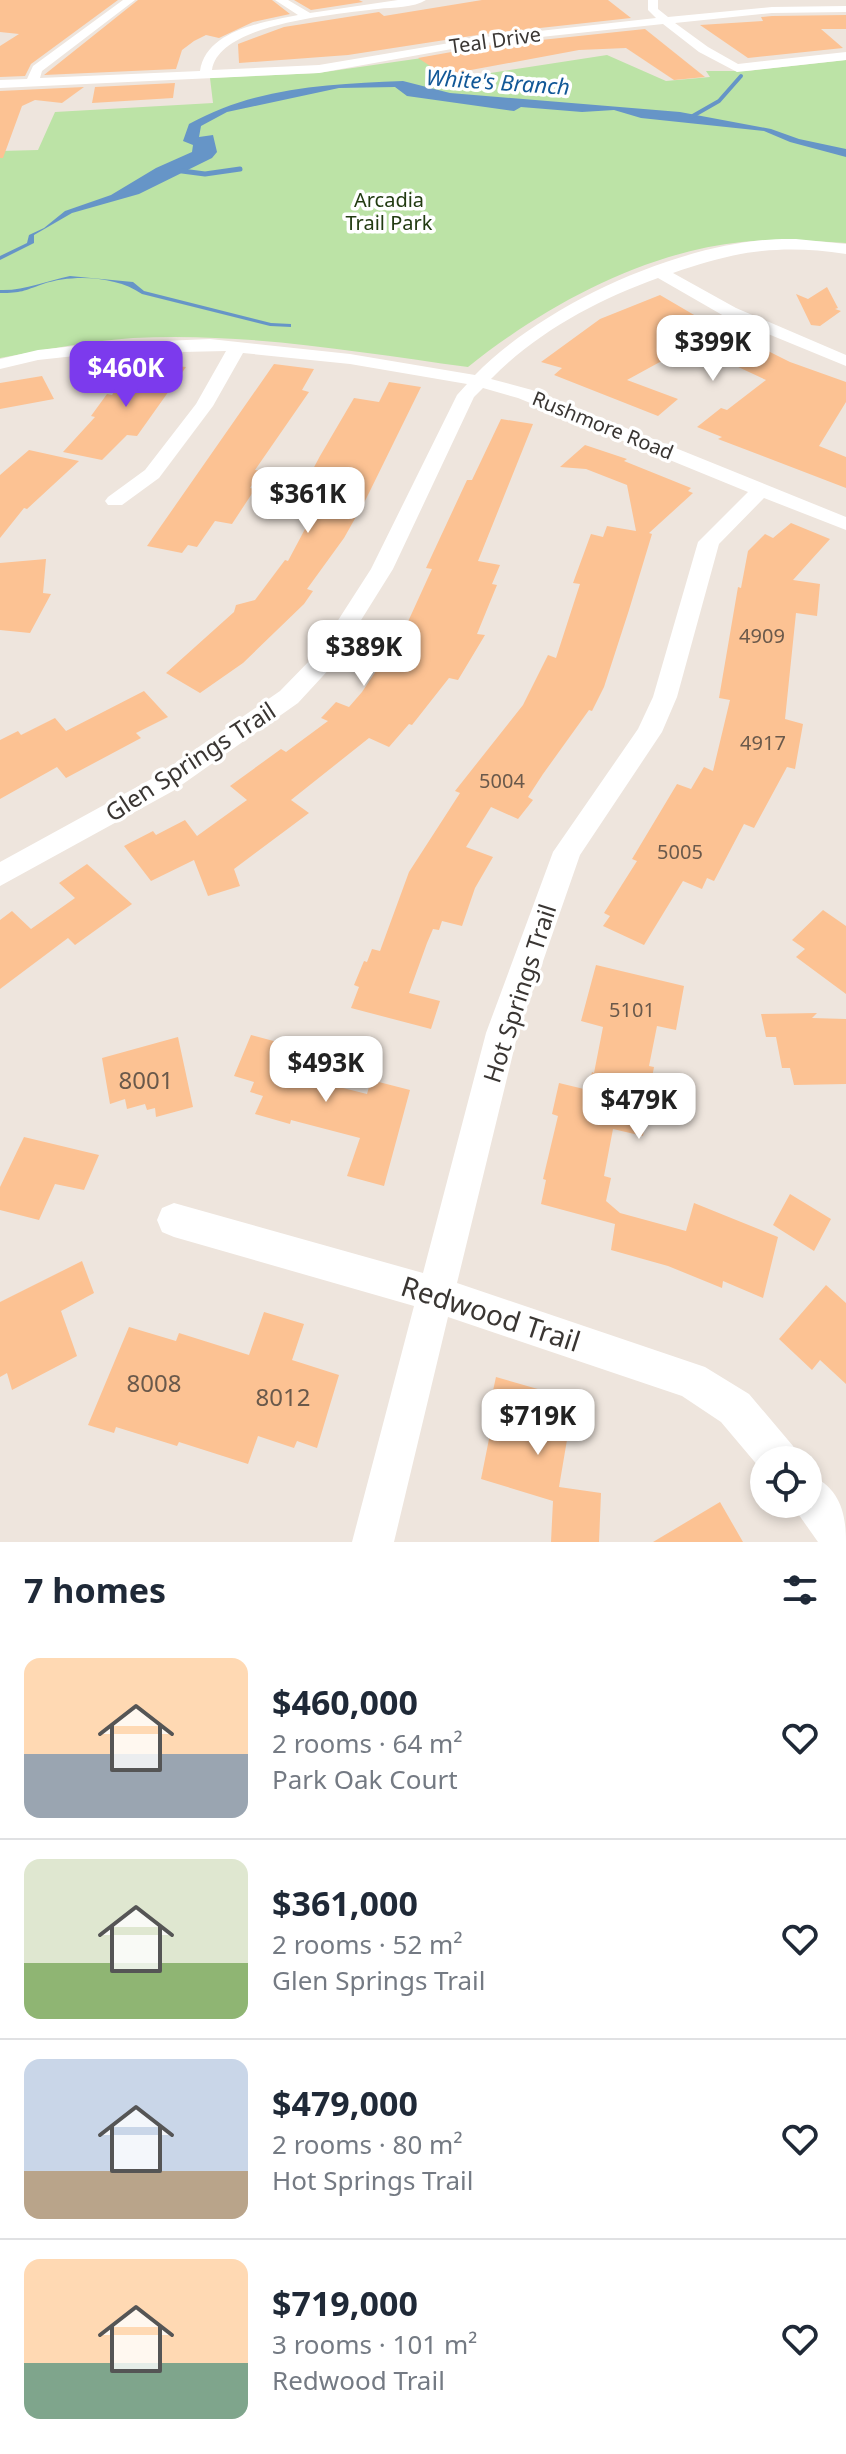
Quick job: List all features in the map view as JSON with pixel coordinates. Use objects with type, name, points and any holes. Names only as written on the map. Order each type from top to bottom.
[{"type":"street","points":[[32,83],[37,69],[130,0]]},
{"type":"street","points":[[280,0],[309,17]]},
{"type":"street","points":[[206,76],[205,63],[213,51],[226,41],[251,30],[309,17],[421,0]]},
{"type":"street","points":[[653,0],[653,10],[665,22],[723,62],[737,68],[846,56]]},
{"type":"street","name":"Teal Drive","points":[[0,84],[319,69],[485,40],[812,4],[846,9]]},
{"type":"street","name":"Glen Springs Trail","points":[[0,875],[164,784],[289,697],[325,659],[382,569],[454,414],[478,381],[540,327],[607,290],[722,251],[764,244],[846,249]]},
{"type":"street","points":[[659,272],[730,312],[846,361]]},
{"type":"street","points":[[115,501],[152,474],[204,406],[238,345]]},
{"type":"street","name":"Rushmore Road","points":[[0,364],[38,355],[93,349],[238,345],[350,359],[478,381],[525,394],[846,524]]},
{"type":"street","name":"Hot Springs Trail","points":[[373,1542],[502,1033],[567,852],[655,721],[665,697],[709,542],[761,490]]},
{"type":"street","name":"Redwood Trail","points":[[174,1220],[435,1294],[692,1380],[735,1408],[767,1446]]},
{"type":"street","points":[[822,1513],[843,1542]]},
{"type":"green space","name":"Arcadia Trail Park","points":[[607,55],[666,81],[710,77],[706,71],[747,71],[846,60],[846,243],[794,240],[742,242],[669,257],[597,285],[562,303],[468,367],[301,345],[175,337],[99,341],[0,358],[0,151],[38,150],[55,112],[213,103],[210,78],[318,73],[422,58],[451,79]]},
{"type":"water","points":[[403,81],[450,93],[680,112],[771,129],[799,139],[846,149],[846,157],[790,142],[764,131],[641,118],[614,110],[582,112],[521,107],[514,111],[407,96],[395,87],[339,88],[227,112],[201,126],[199,137],[213,135],[217,152],[212,158],[139,194],[72,213],[34,235],[34,243],[0,260],[0,256],[27,243],[29,235],[44,228],[65,211],[111,195],[156,168],[192,152],[193,145],[183,141],[189,124],[214,112],[240,102],[293,90]]},
{"type":"water","points":[[70,276],[91,278],[55,281],[13,293],[0,293],[0,290]]},
{"type":"water","points":[[99,279],[133,282],[144,291],[271,323],[291,324],[291,327],[270,326],[142,294]]},
{"type":"building","points":[[0,0],[118,0],[31,64],[25,76],[0,77],[0,46],[19,34],[0,32]]},
{"type":"building","points":[[138,0],[272,0],[290,14],[253,22],[219,38],[206,35],[182,50],[176,69],[44,75]]},
{"type":"building","points":[[294,0],[359,0],[363,2],[311,10]]},
{"type":"building","points":[[482,0],[608,0],[631,18],[484,34],[348,55],[239,63],[238,44],[284,27],[379,12],[384,16]]},
{"type":"building","points":[[846,15],[846,29],[821,29],[843,48],[748,58],[700,25],[763,21],[761,17],[772,16]]},
{"type":"building","points":[[645,29],[705,77],[674,80],[626,48],[579,50],[444,75],[418,58],[485,46]]},
{"type":"building","points":[[175,83],[173,98],[92,103],[95,87]]},
{"type":"building","points":[[84,87],[62,103],[35,100],[22,106],[3,158],[0,158],[0,91]]},
{"type":"building","points":[[827,287],[838,308],[835,309],[841,311],[820,326],[811,325],[796,294],[808,299]]},
{"type":"building","points":[[660,295],[730,336],[734,334],[790,362],[846,382],[846,402],[819,446],[846,457],[846,488],[718,439],[722,437],[697,427],[721,408],[727,410],[766,380],[691,345],[627,380],[678,399],[658,416],[554,375],[562,368],[541,362],[600,319]]},
{"type":"building","points":[[135,362],[186,367],[137,436],[127,435],[102,460],[63,452],[95,417],[91,416],[107,394],[112,395]]},
{"type":"building","points":[[274,364],[314,369],[302,390],[309,392],[255,470],[261,471],[250,488],[255,489],[232,524],[215,521],[197,547],[188,545],[182,553],[147,546]]},
{"type":"building","points":[[42,376],[54,399],[0,409],[0,383]]},
{"type":"building","points":[[389,382],[421,387],[366,499],[344,538],[307,589],[313,591],[304,604],[243,663],[200,693],[166,673],[234,612],[236,605],[255,600],[285,560],[288,561],[313,514],[291,510],[320,456],[354,398],[379,402]]},
{"type":"building","points":[[501,419],[533,424],[478,561],[500,565],[492,584],[497,585],[477,634],[485,635],[458,680],[449,678],[412,725],[409,724],[389,747],[369,738],[291,800],[309,813],[234,869],[240,886],[208,896],[194,860],[151,881],[124,846],[153,831],[156,835],[185,820],[197,836],[247,800],[230,786],[281,749],[286,752],[328,721],[321,718],[336,702],[349,707],[362,692],[406,626],[432,569],[426,568],[467,480],[472,480]]},
{"type":"building","points":[[585,445],[627,459],[624,461],[691,488],[688,491],[693,493],[649,533],[652,534],[629,610],[604,687],[592,711],[589,710],[543,774],[528,797],[533,800],[518,819],[491,807],[466,847],[493,857],[475,888],[462,926],[442,921],[439,930],[433,929],[409,993],[440,1001],[431,1029],[351,1008],[359,987],[354,985],[364,961],[367,962],[372,949],[380,951],[409,872],[460,793],[455,791],[523,705],[548,655],[556,658],[580,584],[573,583],[591,534],[603,537],[607,526],[636,531],[627,485],[586,469],[560,467]]},
{"type":"building","points":[[29,450],[79,461],[27,509],[24,508],[0,538],[0,475]]},
{"type":"building","points":[[791,523],[830,539],[793,580],[820,584],[817,616],[796,613],[785,719],[803,724],[795,769],[787,767],[754,828],[744,824],[714,881],[707,878],[702,889],[683,881],[644,945],[603,926],[610,916],[604,913],[637,861],[632,859],[677,784],[691,789],[704,767],[713,771],[730,700],[719,698],[738,587],[741,588],[748,551],[765,534],[773,538]]},
{"type":"building","points":[[46,559],[43,593],[51,594],[30,633],[0,630],[0,563]]},
{"type":"building","points":[[144,691],[168,717],[136,733],[141,738],[66,778],[57,767],[0,799],[0,740],[18,731],[21,735],[55,718],[66,731]]},
{"type":"building","points":[[87,864],[132,904],[75,945],[68,938],[0,989],[0,920],[12,911],[31,929],[75,898],[59,883]]},
{"type":"building","points":[[823,910],[846,926],[846,994],[796,957],[805,949],[792,940]]},
{"type":"building","points":[[596,965],[684,986],[676,1030],[657,1026],[649,1066],[654,1067],[651,1083],[656,1084],[652,1112],[647,1111],[643,1136],[613,1129],[604,1176],[611,1178],[606,1201],[620,1213],[686,1231],[694,1203],[778,1237],[763,1298],[723,1281],[722,1288],[668,1266],[611,1250],[615,1224],[541,1204],[546,1180],[543,1179],[558,1116],[552,1114],[559,1083],[588,1090],[594,1073],[603,1027],[581,1021]]},
{"type":"building","points":[[817,1013],[812,1018],[846,1019],[846,1084],[794,1085],[790,1068],[782,1068],[776,1037],[766,1037],[761,1014]]},
{"type":"building","points":[[251,1035],[318,1053],[307,1079],[367,1094],[371,1080],[410,1090],[384,1186],[347,1176],[360,1138],[255,1114],[263,1096],[250,1092],[254,1082],[234,1076]]},
{"type":"building","points":[[178,1037],[193,1107],[156,1117],[155,1108],[147,1110],[145,1104],[127,1109],[125,1099],[110,1104],[102,1058]]},
{"type":"building","points":[[24,1137],[99,1155],[84,1190],[55,1184],[39,1220],[0,1210],[0,1187]]},
{"type":"building","points":[[790,1194],[831,1219],[814,1251],[773,1225]]},
{"type":"building","points":[[82,1261],[94,1293],[61,1311],[77,1356],[12,1390],[7,1373],[0,1377],[0,1302]]},
{"type":"building","points":[[826,1285],[846,1303],[846,1384],[820,1360],[812,1370],[779,1339]]},
{"type":"building","points":[[264,1312],[304,1324],[292,1360],[339,1375],[317,1448],[297,1441],[294,1448],[258,1436],[248,1464],[179,1442],[177,1446],[116,1427],[114,1433],[88,1425],[129,1327],[176,1341],[179,1333],[249,1355]]},
{"type":"building","points":[[496,1377],[569,1398],[563,1433],[568,1434],[559,1487],[601,1493],[599,1542],[551,1542],[553,1501],[481,1479],[491,1429],[485,1427]]},
{"type":"building","points":[[720,1502],[743,1542],[653,1542]]},
{"type":"waterway","points":[[691,117],[719,101],[741,76]]},
{"type":"waterway","points":[[182,171],[205,174],[240,169]]},
{"type":"water label","name":"White's Branch","points":[[498,81]]}]
